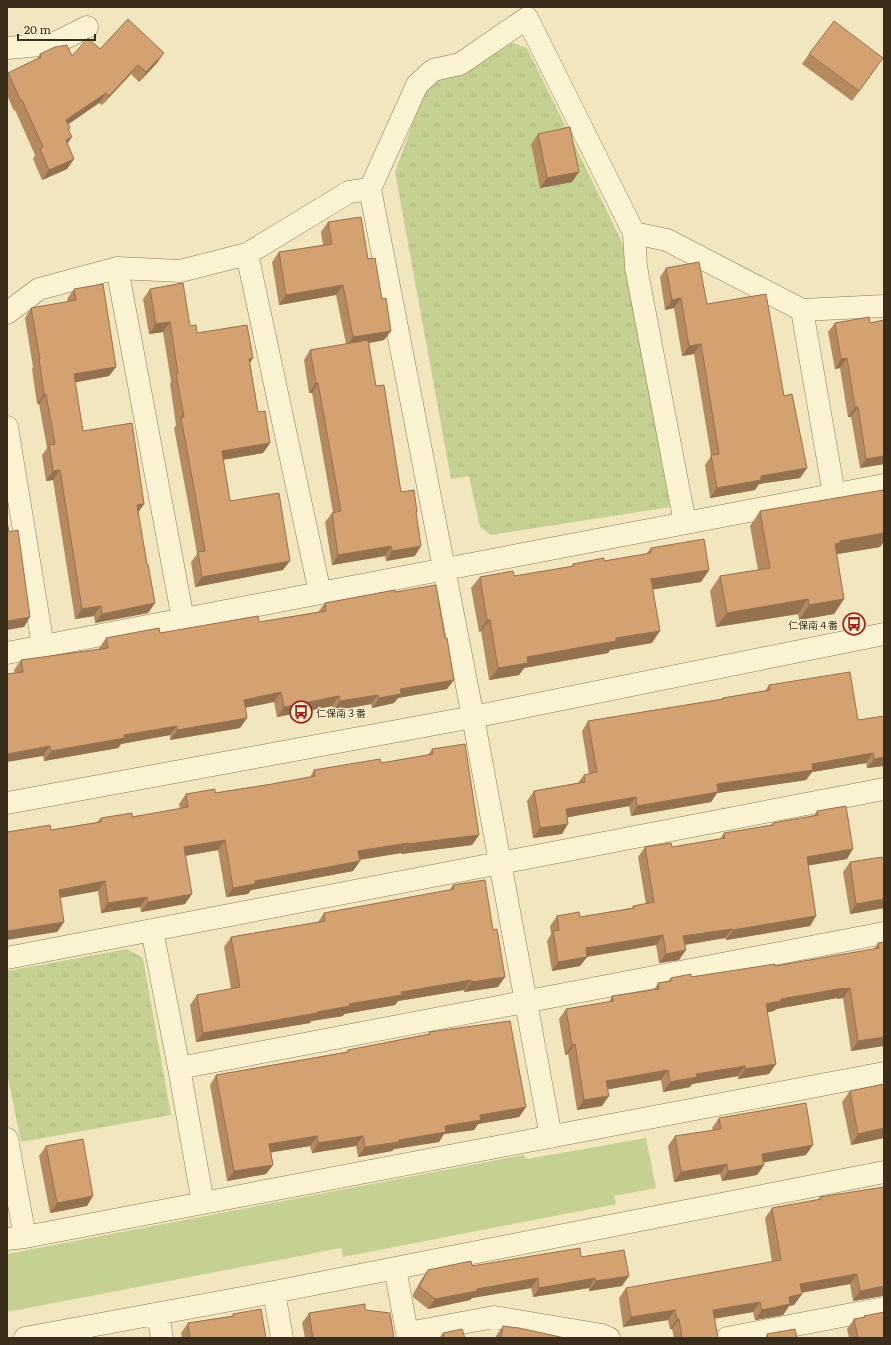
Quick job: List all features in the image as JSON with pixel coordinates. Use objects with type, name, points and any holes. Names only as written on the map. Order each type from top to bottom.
[{"type":"street","points":[[551,1137],[473,717],[370,189],[417,85],[433,70],[460,64],[526,18],[634,233],[636,267],[685,522]]},
{"type":"street","points":[[7,48],[53,44],[87,27]]},
{"type":"street","points":[[7,313],[38,289],[117,268],[180,271],[247,254],[349,192],[370,189]]},
{"type":"street","points":[[634,233],[667,240],[802,310],[884,306]]},
{"type":"street","points":[[247,254],[320,593]]},
{"type":"street","points":[[117,268],[183,619]]},
{"type":"street","points":[[802,310],[834,494]]},
{"type":"street","points":[[7,427],[43,646]]},
{"type":"street","points":[[7,653],[884,485]]},
{"type":"street","points":[[7,804],[473,717],[884,634]]},
{"type":"street","points":[[7,958],[884,790]]},
{"type":"street","points":[[152,930],[203,1203]]},
{"type":"street","points":[[179,1068],[884,933]]},
{"type":"street","points":[[7,1139],[16,1238],[884,1073]]},
{"type":"street","points":[[25,1338],[274,1292],[884,1172]]},
{"type":"street","points":[[395,1268],[408,1336],[471,1330],[494,1317],[602,1335],[609,1338]]},
{"type":"street","points":[[274,1292],[282,1338]]},
{"type":"street","points":[[727,1338],[884,1308]]},
{"type":"street","points":[[158,1314],[162,1338]]},
{"type":"green space","points":[[512,43],[527,48],[622,242],[670,507],[491,535],[480,527],[469,476],[451,479],[395,172],[426,87],[442,77],[464,73]]},
{"type":"green space","points":[[127,949],[143,958],[171,1115],[21,1142],[7,1074],[7,971]]},
{"type":"green space","points":[[646,1138],[656,1188],[614,1196],[616,1204],[343,1257],[341,1248],[7,1312],[7,1254],[523,1155],[527,1159]]},
{"type":"building","points":[[128,19],[164,53],[146,72],[138,65],[109,96],[106,93],[66,120],[72,137],[66,140],[74,159],[49,170],[40,149],[43,147],[8,73],[41,57],[40,54],[55,47],[67,45],[72,56],[88,38],[100,49]]},
{"type":"building","points":[[834,21],[883,58],[859,91],[809,54]]},
{"type":"building","points":[[570,127],[579,172],[547,178],[538,134]]},
{"type":"building","points":[[361,217],[368,259],[375,258],[382,299],[386,298],[391,331],[353,337],[343,285],[286,295],[279,252],[332,244],[328,222]]},
{"type":"building","points":[[699,262],[707,304],[766,294],[784,396],[792,394],[807,468],[761,476],[761,480],[717,488],[711,455],[719,454],[701,344],[689,346],[681,298],[672,300],[666,268]]},
{"type":"building","points":[[183,283],[190,326],[196,325],[197,333],[247,325],[253,358],[249,359],[258,412],[265,411],[270,443],[222,451],[230,501],[279,493],[290,561],[202,577],[198,552],[205,551],[181,418],[184,417],[176,374],[178,373],[170,322],[156,324],[150,289]]},
{"type":"building","points":[[103,284],[116,367],[74,374],[83,431],[132,423],[144,504],[137,505],[155,603],[102,614],[101,606],[82,609],[60,470],[53,471],[49,445],[55,444],[46,394],[44,394],[40,359],[31,308],[76,300],[74,289]]},
{"type":"building","points":[[869,317],[870,323],[884,320],[884,456],[866,459],[858,407],[855,407],[847,358],[841,359],[835,323]]},
{"type":"building","points":[[368,340],[376,386],[384,385],[401,492],[414,490],[421,546],[392,551],[391,546],[338,555],[332,513],[341,511],[318,383],[316,383],[310,350]]},
{"type":"building","points":[[883,490],[884,533],[840,541],[840,543],[835,544],[844,599],[809,605],[808,599],[727,613],[720,576],[770,568],[760,511]]},
{"type":"building","points":[[7,522],[9,532],[18,530],[30,617],[7,621]]},
{"type":"building","points":[[704,539],[709,570],[651,579],[660,631],[616,638],[616,641],[527,657],[528,663],[498,668],[490,620],[487,620],[480,577],[513,571],[514,576],[574,566],[573,564],[604,558],[604,561],[651,553],[651,548]]},
{"type":"building","points":[[436,585],[454,680],[400,689],[401,694],[379,698],[378,695],[340,701],[339,696],[284,707],[281,692],[244,700],[247,718],[177,730],[177,726],[124,735],[125,738],[51,751],[50,746],[7,754],[7,674],[23,672],[21,660],[108,648],[106,638],[159,628],[160,633],[258,616],[259,622],[326,611],[325,603],[395,590],[395,592]]},
{"type":"building","points":[[850,672],[858,720],[884,716],[884,757],[874,759],[873,753],[812,764],[813,770],[717,784],[718,792],[637,806],[636,797],[566,809],[568,824],[540,828],[534,791],[585,782],[584,775],[597,772],[588,721],[723,699],[770,690],[769,685]]},
{"type":"building","points":[[465,744],[479,835],[408,843],[358,851],[360,861],[255,881],[255,884],[233,888],[225,840],[184,847],[192,894],[148,902],[147,897],[108,903],[105,881],[59,890],[64,922],[7,931],[7,832],[50,825],[51,830],[101,822],[101,818],[132,813],[132,817],[188,807],[186,794],[215,789],[215,793],[272,784],[315,776],[314,770],[380,759],[381,763],[433,754],[432,749]]},
{"type":"building","points":[[846,806],[853,849],[807,857],[816,916],[733,930],[683,936],[686,950],[666,954],[663,935],[586,948],[587,957],[558,962],[553,931],[559,930],[557,916],[579,912],[580,917],[634,908],[633,906],[654,902],[645,847],[671,843],[672,847],[725,838],[724,833],[773,825],[773,823],[818,815],[817,811]]},
{"type":"building","points":[[882,857],[882,859],[884,859],[884,899],[856,904],[850,862]]},
{"type":"building","points":[[485,880],[493,930],[497,929],[505,977],[471,982],[471,980],[401,992],[402,995],[349,1004],[350,1006],[317,1013],[203,1033],[197,995],[240,987],[231,937],[325,921],[324,913],[454,889],[453,885]]},
{"type":"building","points":[[884,942],[884,1037],[858,1041],[850,988],[781,999],[781,1001],[766,1004],[776,1064],[745,1069],[745,1066],[696,1074],[697,1077],[670,1082],[668,1070],[606,1081],[609,1096],[584,1100],[575,1044],[572,1045],[566,1009],[613,1001],[612,996],[659,989],[658,983],[671,981],[671,978],[691,974],[691,977],[775,964],[775,966],[879,948],[878,943]]},
{"type":"building","points":[[510,1021],[526,1107],[480,1115],[481,1120],[445,1126],[446,1132],[399,1140],[399,1142],[365,1147],[363,1136],[318,1143],[317,1136],[269,1144],[273,1165],[234,1171],[216,1075],[348,1052],[348,1050],[430,1034],[429,1032]]},
{"type":"building","points":[[884,1084],[884,1128],[858,1134],[850,1091]]},
{"type":"building","points":[[806,1103],[813,1145],[762,1154],[764,1165],[728,1171],[727,1164],[681,1172],[675,1136],[721,1129],[719,1118]]},
{"type":"building","points":[[83,1139],[93,1196],[57,1203],[46,1146]]},
{"type":"building","points":[[884,1187],[884,1286],[860,1291],[857,1274],[800,1284],[802,1294],[789,1297],[790,1304],[762,1310],[760,1302],[713,1310],[718,1338],[682,1338],[679,1319],[677,1319],[675,1310],[631,1317],[626,1288],[781,1260],[772,1208],[821,1199],[820,1197]]},
{"type":"building","points":[[580,1248],[581,1257],[624,1250],[629,1276],[596,1281],[595,1278],[539,1288],[538,1278],[477,1289],[477,1291],[435,1299],[420,1287],[428,1270],[471,1261],[472,1266]]},
{"type":"building","points":[[365,1304],[365,1310],[390,1313],[394,1338],[313,1338],[309,1313]]},
{"type":"building","points":[[261,1309],[266,1338],[190,1338],[188,1323],[234,1316],[233,1314]]},
{"type":"building","points":[[884,1312],[884,1338],[858,1338],[854,1319]]},
{"type":"building","points":[[503,1326],[519,1328],[565,1338],[501,1338]]},
{"type":"building","points":[[462,1329],[465,1338],[444,1338],[443,1333]]},
{"type":"building","points":[[795,1329],[797,1338],[768,1338],[767,1334]]},
{"type":"place","name":"仁保南４番","points":[[854,624]]},
{"type":"place","name":"仁保南３番","points":[[301,712]]}]
